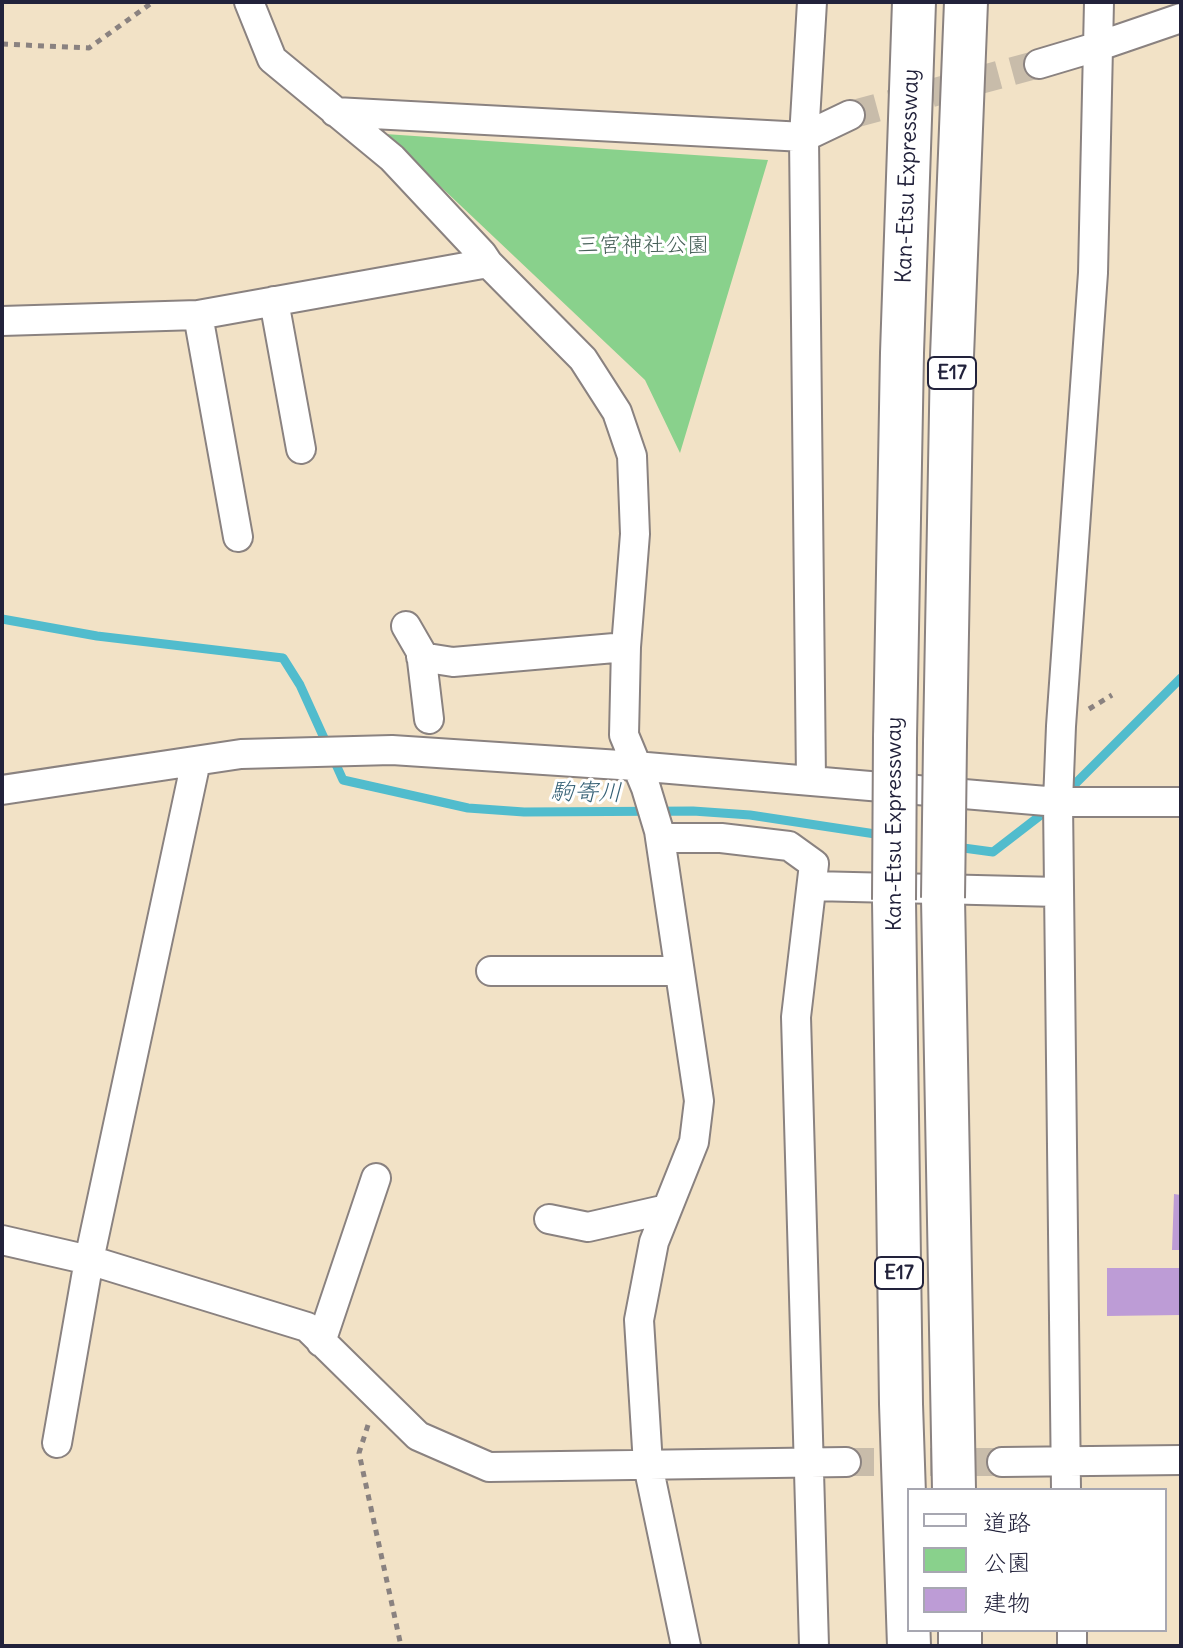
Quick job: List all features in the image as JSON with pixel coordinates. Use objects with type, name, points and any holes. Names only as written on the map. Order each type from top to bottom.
[{"type":"highway","name":"Kan-Etsu Expressway","points":[[907,1586],[901,1404],[894,900],[902,337],[914,2]]},
{"type":"highway","name":"E17","points":[[954,1488],[943,898],[952,340],[966,2]]},
{"type":"street","points":[[249,2],[272,59],[392,158],[488,263],[583,359],[617,412],[632,456],[635,534],[626,647],[624,735],[660,834],[699,1101],[694,1142],[654,1242],[639,1320],[648,1465],[686,1646]]},
{"type":"street","points":[[811,780],[804,137],[812,2]]},
{"type":"street","points":[[1066,1488],[1058,802],[1093,273],[1099,2]]},
{"type":"street","points":[[1039,64],[1181,18]]},
{"type":"street","points":[[335,112],[804,137],[850,115]]},
{"type":"street","points":[[2,321],[198,315],[488,263]]},
{"type":"street","points":[[274,301],[301,449]]},
{"type":"street","points":[[198,315],[238,537]]},
{"type":"street","points":[[406,626],[421,657],[429,719]]},
{"type":"street","points":[[421,657],[453,662],[626,647]]},
{"type":"street","points":[[3,797],[241,754],[392,750],[641,777],[811,780],[1058,802],[1181,802]]},
{"type":"street","points":[[57,1443],[89,1260],[196,761]]},
{"type":"street","points":[[660,834],[789,846],[813,875],[1059,892]]},
{"type":"street","points":[[813,875],[796,1017],[814,1646]]},
{"type":"street","points":[[491,971],[679,971]]},
{"type":"street","points":[[321,1342],[376,1178]]},
{"type":"street","points":[[549,1219],[588,1227],[667,1209]]},
{"type":"street","points":[[2,1240],[89,1260],[307,1327],[418,1436],[489,1467],[846,1462]]},
{"type":"street","points":[[1002,1462],[1181,1460]]},
{"type":"path","points":[[2,44],[89,48],[153,2]]},
{"type":"path","points":[[378,1398],[359,1453],[401,1646]]},
{"type":"green space","name":"三宮神社公園","points":[[385,134],[768,160],[680,453],[645,380]]},
{"type":"building","points":[[1174,1194],[1181,1195],[1181,1250],[1172,1250]]},
{"type":"building","points":[[1107,1268],[1181,1268],[1181,1315],[1107,1316]]},
{"type":"waterway","name":"駒寄川","points":[[2,619],[97,636],[283,658],[300,685],[343,780],[468,808],[524,812],[693,811],[750,815],[882,835]]},
{"type":"waterway","name":"駒寄川","points":[[1066,793],[1181,678]]},
{"type":"waterway","name":"駒寄川","points":[[956,847],[993,852],[1050,808]]},
{"type":"tunnel","points":[[850,115],[1039,64]]},
{"type":"tunnel","points":[[846,1462],[1002,1462]]}]
